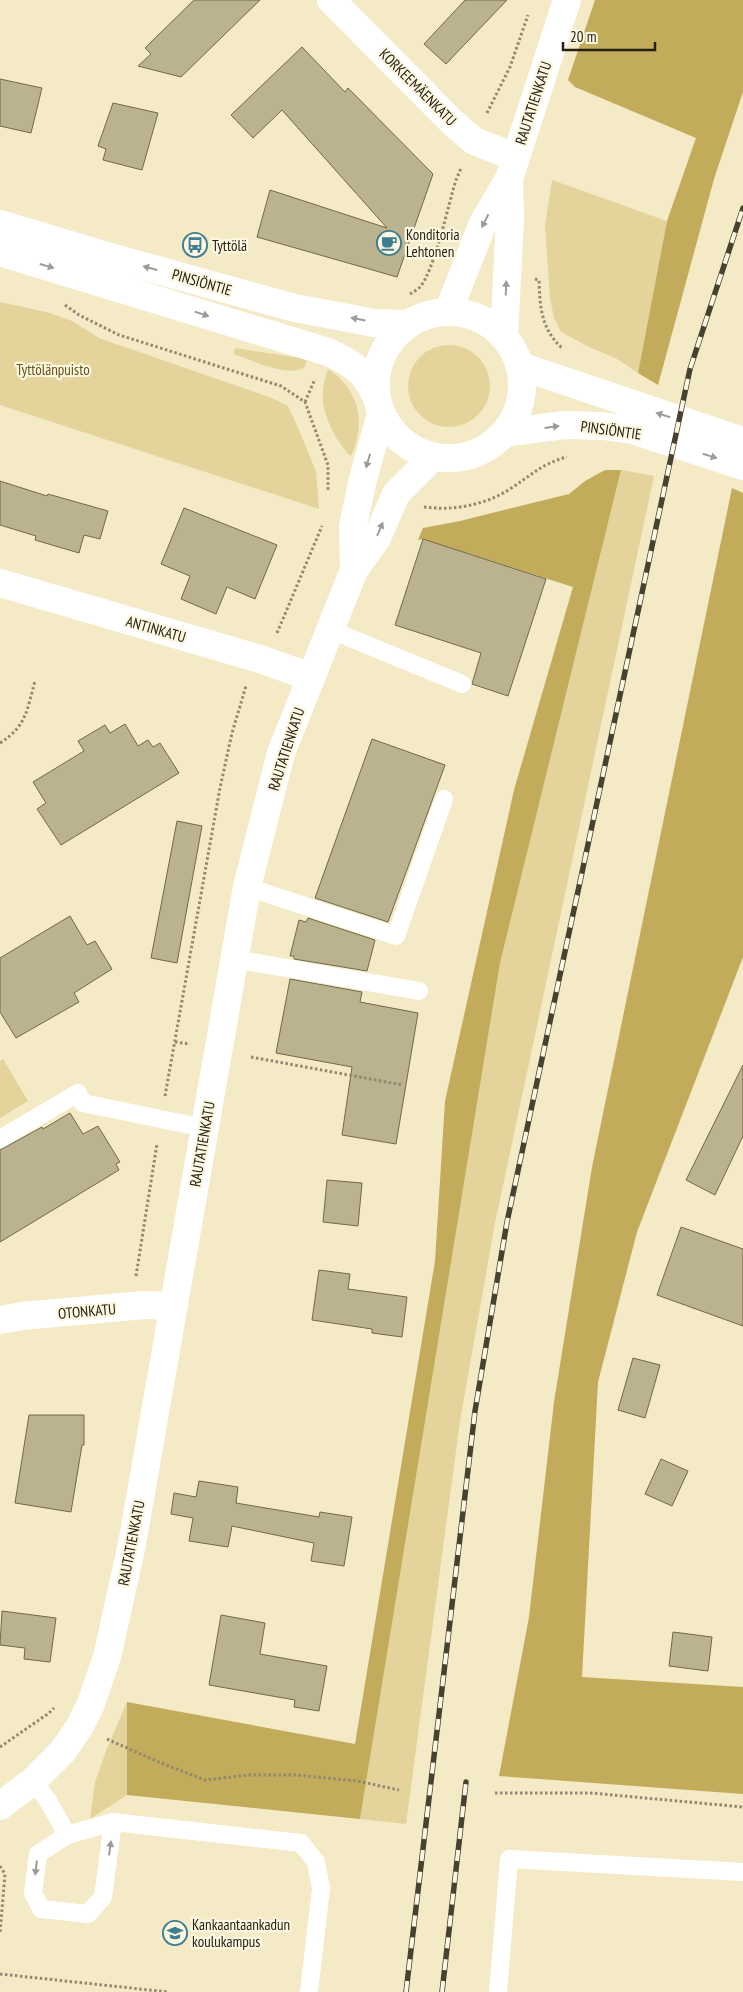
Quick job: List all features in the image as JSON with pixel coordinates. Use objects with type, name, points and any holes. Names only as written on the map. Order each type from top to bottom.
[{"type":"street","name":"KORKEEMÄENKATU","points":[[332,0],[452,122],[474,141],[512,168]]},
{"type":"street","name":"RAUTATIENKATU","points":[[448,312],[483,224],[512,168],[567,0]]},
{"type":"street","name":"RAUTATIENKATU","points":[[504,337],[512,168]]},
{"type":"street","name":"PINSIÖNTIE","points":[[0,224],[110,257],[295,308],[374,323],[407,324]]},
{"type":"street","name":"PINSIÖNTIE","points":[[0,252],[328,352],[354,366],[369,380],[378,405]]},
{"type":"street","points":[[448,312],[469,314],[488,323],[504,337],[514,350],[520,366],[522,390],[517,413],[504,433],[489,446],[472,455],[452,458],[433,456],[411,448],[394,434],[378,405],[375,377],[380,358],[391,339],[407,324],[426,315],[448,312]]},
{"type":"street","name":"PINSIÖNTIE","points":[[520,366],[743,441]]},
{"type":"street","name":"RAUTATIENKATU","points":[[354,570],[353,526],[378,405]]},
{"type":"street","name":"PINSIÖNTIE","points":[[504,433],[564,425],[603,426],[632,430],[743,466]]},
{"type":"street","name":"RAUTATIENKATU","points":[[0,1806],[33,1781],[63,1751],[80,1726],[90,1706],[107,1657],[132,1544],[247,886],[281,753],[354,570],[377,538],[396,494],[433,456]]},
{"type":"street","name":"ANTINKATU","points":[[0,583],[260,659],[311,677]]},
{"type":"street","name":"OTONKATU","points":[[0,1320],[22,1316],[134,1306],[174,1306]]},
{"type":"lane","points":[[330,630],[462,684]]},
{"type":"lane","points":[[247,886],[396,936],[444,799]]},
{"type":"lane","points":[[234,959],[419,991]]},
{"type":"lane","points":[[0,1139],[78,1093],[83,1103],[204,1128]]},
{"type":"lane","points":[[33,1781],[49,1802],[67,1835]]},
{"type":"lane","points":[[113,1822],[103,1896],[88,1914],[41,1909],[33,1893],[38,1854],[67,1835],[113,1822],[301,1843],[316,1862],[321,1888],[310,1992]]},
{"type":"lane","points":[[498,1992],[509,1859],[743,1872]]},
{"type":"path","points":[[403,296],[419,289],[425,279],[456,180],[510,67],[531,8]]},
{"type":"path","points":[[539,280],[541,309],[546,328],[554,340],[568,351]]},
{"type":"path","points":[[80,315],[119,335],[144,344],[281,386],[305,402],[328,465]]},
{"type":"path","points":[[425,507],[448,509],[470,506],[490,499],[509,490],[551,461],[568,456]]},
{"type":"path","points":[[0,742],[12,735],[24,721],[35,681]]},
{"type":"path","points":[[251,1057],[403,1085]]},
{"type":"path","points":[[0,1746],[50,1713],[56,1705]]},
{"type":"path","points":[[80,1726],[156,1761],[205,1780],[248,1774],[297,1775],[357,1781],[399,1790]]},
{"type":"path","points":[[495,1792],[591,1794],[743,1807]]},
{"type":"path","points":[[0,1866],[5,1874],[0,1932]]},
{"type":"path","points":[[0,1974],[168,1992]]},
{"type":"green space","points":[[552,180],[667,221],[638,373],[617,359],[561,332],[554,318],[550,298],[545,225]]},
{"type":"green space","name":"Tyttölänpuisto","points":[[0,302],[50,313],[72,321],[99,338],[272,398],[288,406],[316,472],[319,509],[0,405]]},
{"type":"green space","points":[[449,345],[465,348],[478,357],[487,370],[490,386],[487,402],[478,415],[465,424],[449,427],[433,424],[420,415],[411,402],[408,386],[411,370],[420,357],[433,348]]},
{"type":"green space","points":[[235,348],[308,358],[304,368],[296,370],[279,369],[234,354]]},
{"type":"green space","points":[[328,369],[339,377],[347,387],[357,408],[358,431],[356,444],[351,456],[340,444],[324,408],[323,389]]},
{"type":"green space","points":[[621,470],[654,476],[495,1223],[460,1421],[406,1824],[360,1819],[500,963]]},
{"type":"green space","points":[[3,1059],[28,1101],[0,1118],[0,1061]]},
{"type":"green space","points":[[127,1702],[127,1795],[90,1819],[95,1782]]},
{"type":"shaded area","points":[[595,0],[743,0],[743,92],[714,179],[658,385],[638,373],[667,221],[696,138],[575,87],[568,80]]},
{"type":"shaded area","points":[[605,470],[621,470],[500,963],[360,1819],[127,1795],[127,1702],[355,1744],[435,1261],[445,1101],[514,790],[573,587],[423,539],[418,540],[423,528],[460,521],[569,494],[585,481]]},
{"type":"shaded area","points":[[732,488],[743,493],[743,957],[637,1232],[598,1382],[582,1677],[743,1687],[743,1794],[499,1776],[529,1617],[554,1402],[592,1167]]},
{"type":"building","points":[[194,0],[260,0],[181,77],[138,66],[151,54],[145,48]]},
{"type":"building","points":[[465,0],[507,0],[446,64],[424,44]]},
{"type":"building","points":[[302,47],[345,92],[348,88],[433,174],[397,277],[257,237],[270,190],[387,228],[282,110],[253,138],[231,115]]},
{"type":"building","points":[[0,79],[42,88],[31,133],[0,126]]},
{"type":"building","points":[[113,103],[158,113],[142,170],[103,160],[106,149],[98,146]]},
{"type":"building","points":[[0,481],[47,496],[48,494],[108,511],[100,539],[84,535],[79,553],[35,540],[36,536],[0,525]]},
{"type":"building","points":[[184,508],[277,545],[255,599],[227,587],[216,614],[181,599],[190,576],[161,564]]},
{"type":"building","points":[[423,539],[546,579],[508,696],[472,684],[481,653],[395,625]]},
{"type":"building","points":[[125,724],[138,746],[148,740],[153,747],[160,743],[179,773],[61,845],[37,809],[46,803],[33,782],[84,751],[78,741],[105,725],[110,733]]},
{"type":"building","points":[[372,739],[445,765],[388,922],[315,898]]},
{"type":"building","points":[[177,821],[202,826],[177,963],[151,958]]},
{"type":"building","points":[[70,916],[87,945],[95,941],[112,969],[74,993],[79,1002],[16,1038],[0,1012],[0,958]]},
{"type":"building","points":[[308,918],[375,940],[367,971],[294,959],[294,956],[290,956],[299,920],[306,922]]},
{"type":"building","points":[[290,979],[362,992],[360,1002],[418,1013],[396,1144],[342,1135],[352,1067],[276,1053]]},
{"type":"building","points":[[743,1065],[743,1136],[715,1195],[686,1180]]},
{"type":"building","points":[[70,1113],[83,1134],[98,1126],[120,1162],[116,1164],[119,1170],[0,1242],[0,1150],[42,1127],[43,1129]]},
{"type":"building","points":[[327,1180],[362,1183],[358,1226],[323,1222]]},
{"type":"building","points":[[681,1227],[743,1249],[743,1326],[657,1295]]},
{"type":"building","points":[[319,1270],[350,1274],[348,1289],[407,1297],[402,1337],[372,1333],[372,1329],[312,1320]]},
{"type":"building","points":[[633,1358],[660,1365],[645,1418],[618,1410]]},
{"type":"building","points":[[29,1415],[84,1415],[84,1445],[82,1445],[71,1512],[15,1503]]},
{"type":"building","points":[[661,1459],[688,1471],[672,1506],[645,1494]]},
{"type":"building","points":[[199,1481],[238,1487],[236,1503],[319,1517],[320,1512],[352,1517],[344,1566],[311,1561],[314,1543],[232,1526],[228,1547],[189,1541],[193,1518],[171,1514],[174,1493],[196,1497]]},
{"type":"building","points":[[2,1611],[56,1618],[50,1662],[24,1659],[25,1648],[0,1645]]},
{"type":"building","points":[[221,1615],[265,1623],[260,1654],[327,1666],[319,1711],[294,1707],[295,1700],[209,1685]]},
{"type":"building","points":[[673,1632],[712,1637],[708,1671],[669,1666]]},
{"type":"railway","points":[[406,1992],[475,1411],[507,1222],[690,369],[743,208]]},
{"type":"railway","points":[[442,1992],[466,1782]]},
{"type":"place","name":"Konditoria Lehtonen","points":[[389,243]]},
{"type":"place","name":"Tyttölä","points":[[195,245]]},
{"type":"place","name":"Kankaantaankadun koulukampus","points":[[175,1933]]}]
